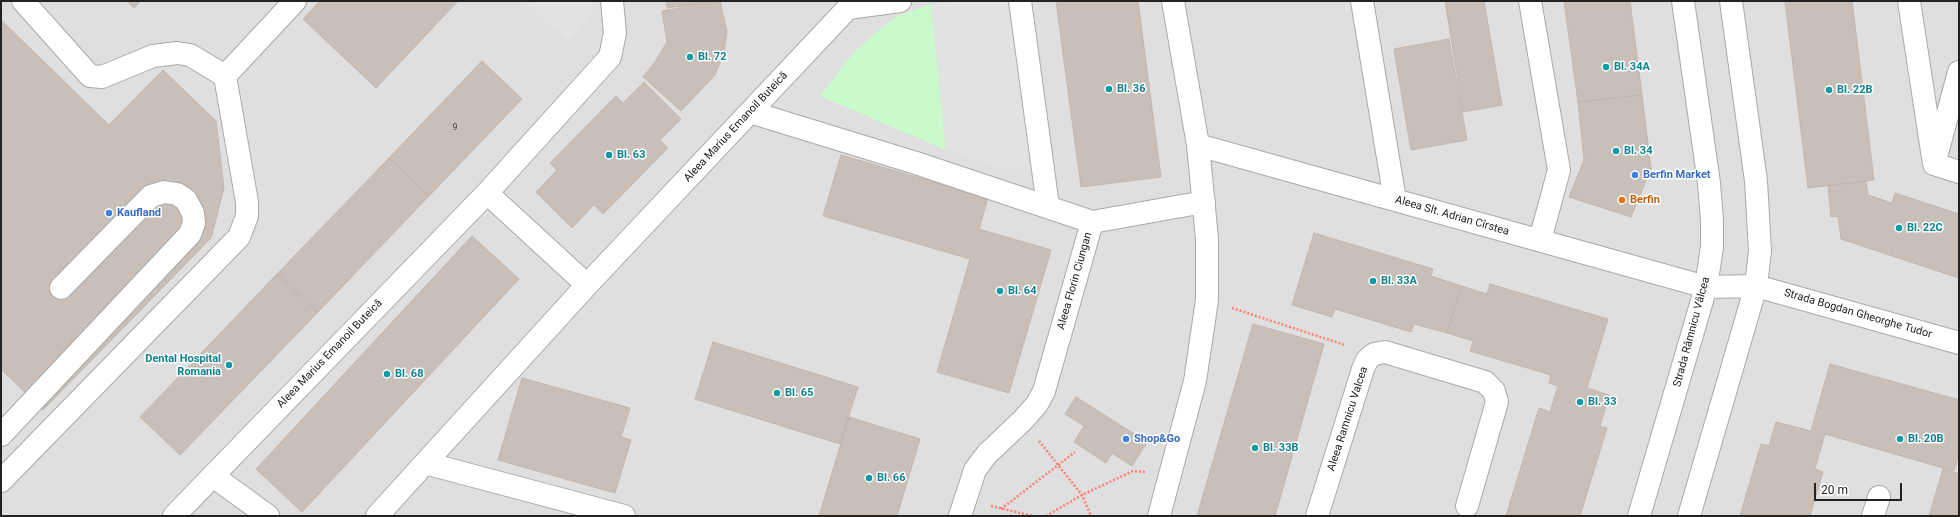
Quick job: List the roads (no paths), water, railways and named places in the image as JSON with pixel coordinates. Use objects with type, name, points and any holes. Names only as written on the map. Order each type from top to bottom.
[{"type":"street","points":[[1,481],[239,237],[247,216],[247,202],[225,76],[190,55],[177,53],[153,56],[102,77],[90,76],[23,1]]},
{"type":"street","points":[[225,76],[295,1]]},
{"type":"street","name":"Aleea Marius Emanoil Buteică","points":[[174,516],[486,193],[610,57],[616,33],[612,1]]},
{"type":"street","name":"Aleea Marius Emanoil Buteică","points":[[377,516],[587,285],[848,8],[900,1]]},
{"type":"street","points":[[1020,1],[1048,206]]},
{"type":"street","points":[[1159,516],[1195,381],[1207,300],[1207,239],[1198,145],[1173,1]]},
{"type":"street","points":[[1362,1],[1395,200]]},
{"type":"street","points":[[1530,1],[1559,170],[1540,240]]},
{"type":"street","name":"Strada Râmnicu Vâlcea","points":[[1639,516],[1706,287],[1712,247],[1712,220],[1702,129],[1683,1]]},
{"type":"street","points":[[1689,516],[1756,286],[1760,251],[1756,181],[1731,1]]},
{"type":"street","points":[[1909,1],[1934,164]]},
{"type":"street","points":[[1934,164],[1959,72]]},
{"type":"street","name":"Aleea Florin Ciungan","points":[[750,112],[1048,206],[1092,222],[1044,392],[1037,404],[1023,420],[983,459],[975,470],[963,508]]},
{"type":"street","name":"Aleea Slt. Adrian Cîrstea","points":[[1198,145],[1706,287]]},
{"type":"street","points":[[1934,164],[1959,172]]},
{"type":"street","points":[[1,435],[190,234],[194,223],[193,213],[186,200],[177,194],[164,192],[151,196],[61,288]]},
{"type":"street","points":[[486,193],[587,285]]},
{"type":"street","points":[[1092,222],[1204,202]]},
{"type":"street","name":"Strada Bogdan Gheorghe Tudor","points":[[1706,287],[1756,286],[1959,343]]},
{"type":"street","name":"Aleea Ramnicu Valcea","points":[[1317,516],[1363,369],[1367,360],[1374,354],[1385,352],[1485,382],[1494,391],[1497,402],[1467,506]]},
{"type":"street","points":[[425,463],[624,516]]},
{"type":"street","points":[[213,476],[268,516]]},
{"type":"place","name":"Bl. 72","points":[[690,57]]},
{"type":"place","name":"Bl. 34A","points":[[1606,67]]},
{"type":"place","name":"Bl. 36","points":[[1109,89]]},
{"type":"place","name":"Bl. 22B","points":[[1829,90]]},
{"type":"place","name":"Bl. 34","points":[[1616,151]]},
{"type":"place","name":"Bl. 63","points":[[609,155]]},
{"type":"place","name":"Berfin Market","points":[[1635,175]]},
{"type":"place","name":"Berfin","points":[[1622,200]]},
{"type":"place","name":"Kaufland","points":[[109,213]]},
{"type":"place","name":"Bl. 22C","points":[[1899,228]]},
{"type":"place","name":"Bl. 33A","points":[[1373,281]]},
{"type":"place","name":"Bl. 64","points":[[1000,291]]},
{"type":"place","name":"Dental Hospital Romania","points":[[229,365]]},
{"type":"place","name":"Bl. 68","points":[[387,374]]},
{"type":"place","name":"Bl. 65","points":[[777,393]]},
{"type":"place","name":"Bl. 33","points":[[1580,402]]},
{"type":"place","name":"Shop&Go","points":[[1126,439]]},
{"type":"place","name":"Bl. 20B","points":[[1900,439]]},
{"type":"place","name":"Bl. 33B","points":[[1255,448]]},
{"type":"place","name":"Bl. 66","points":[[869,478]]}]
